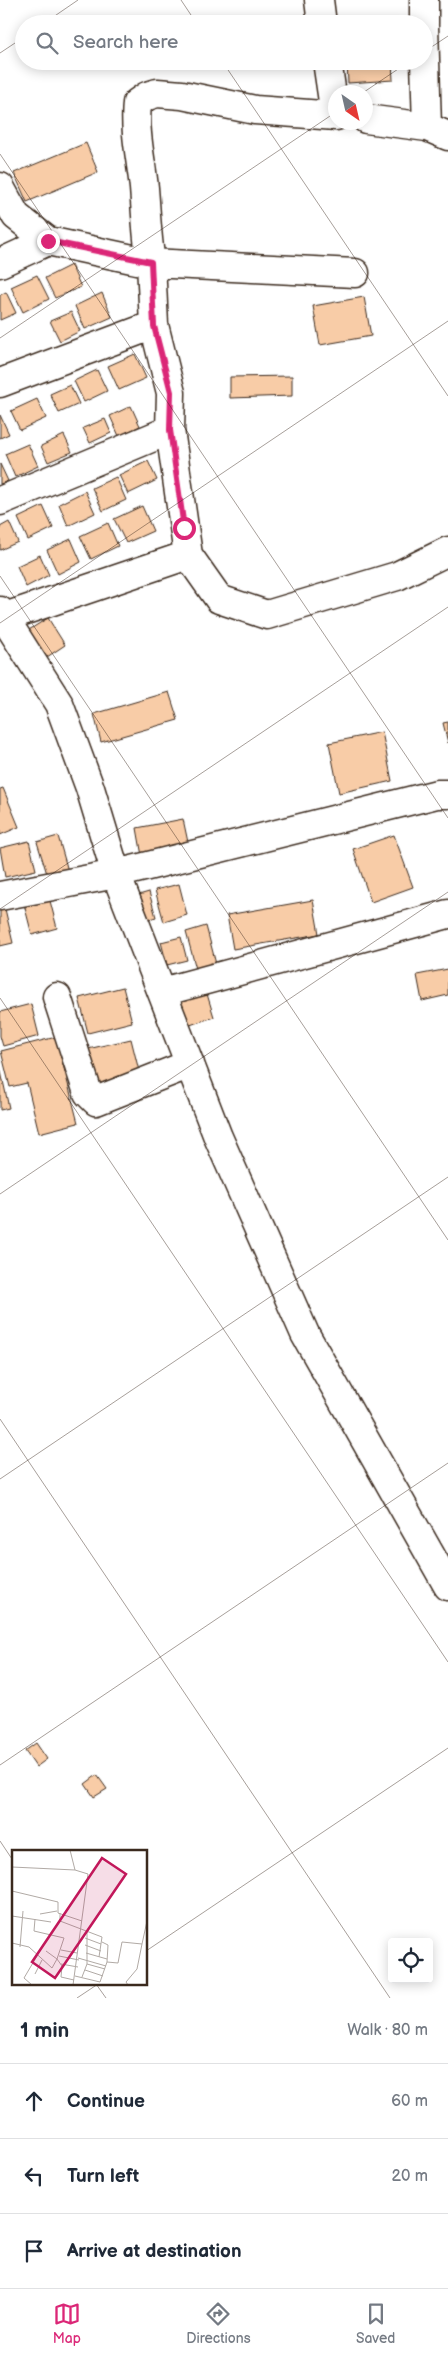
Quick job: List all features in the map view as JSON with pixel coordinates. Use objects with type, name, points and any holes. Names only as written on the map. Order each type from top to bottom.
[{"type":"street","points":[[319,0],[321,15]]},
{"type":"street","points":[[424,0],[424,15]]},
{"type":"street","points":[[328,70],[330,85]]},
{"type":"street","points":[[373,120],[437,131],[430,70]]},
{"type":"street","points":[[328,115],[255,110],[182,95],[157,93],[146,96],[137,103],[136,129],[151,262],[154,326],[171,392],[170,430],[188,555],[219,599],[267,615],[397,576],[448,551]]},
{"type":"street","points":[[0,187],[16,216],[48,241],[151,262],[355,273]]},
{"type":"street","points":[[0,263],[48,241]]},
{"type":"street","points":[[0,383],[154,326]]},
{"type":"street","points":[[0,500],[170,430]]},
{"type":"street","points":[[188,555],[2,614],[59,704],[90,788],[116,874],[218,1137],[305,1334],[448,1586]]},
{"type":"street","points":[[0,896],[116,874],[437,794],[448,794]]},
{"type":"street","points":[[162,992],[448,914]]},
{"type":"street","points":[[57,997],[88,1093],[96,1101],[190,1064]]},
{"type":"building","points":[[347,70],[392,70],[393,80],[348,83]]},
{"type":"building","points":[[86,143],[98,172],[27,202],[14,173]]},
{"type":"building","points":[[71,265],[81,287],[55,298],[45,278]]},
{"type":"building","points":[[37,275],[49,299],[23,312],[11,287]]},
{"type":"building","points":[[6,292],[16,313],[0,320],[0,295]]},
{"type":"building","points":[[102,293],[112,317],[85,329],[75,306]]},
{"type":"building","points":[[364,297],[371,336],[320,345],[313,306]]},
{"type":"building","points":[[71,312],[80,331],[60,341],[50,321]]},
{"type":"building","points":[[135,354],[146,378],[119,390],[108,366]]},
{"type":"building","points":[[97,370],[107,391],[84,402],[74,381]]},
{"type":"building","points":[[292,376],[292,396],[230,398],[230,377]]},
{"type":"building","points":[[70,385],[79,404],[59,413],[50,394]]},
{"type":"building","points":[[37,399],[46,418],[20,430],[11,411]]},
{"type":"building","points":[[131,406],[140,426],[119,436],[110,416]]},
{"type":"building","points":[[0,415],[9,434],[0,438]]},
{"type":"building","points":[[105,419],[111,433],[90,443],[83,428]]},
{"type":"building","points":[[64,435],[72,452],[48,462],[41,446]]},
{"type":"building","points":[[28,444],[38,466],[15,477],[5,454]]},
{"type":"building","points":[[148,461],[157,480],[128,494],[119,475]]},
{"type":"building","points":[[0,464],[8,481],[0,484]]},
{"type":"building","points":[[116,477],[126,500],[103,511],[92,488]]},
{"type":"building","points":[[85,491],[95,513],[68,526],[59,504]]},
{"type":"building","points":[[43,506],[53,528],[28,540],[18,518]]},
{"type":"building","points":[[142,506],[153,531],[126,543],[114,519]]},
{"type":"building","points":[[9,522],[18,542],[0,550],[0,527]]},
{"type":"building","points":[[108,523],[118,546],[91,559],[80,536]]},
{"type":"building","points":[[71,539],[81,562],[58,574],[47,550]]},
{"type":"building","points":[[40,555],[49,575],[26,587],[17,566]]},
{"type":"building","points":[[48,618],[65,645],[41,661],[24,633]]},
{"type":"building","points":[[169,692],[178,720],[101,742],[94,714]]},
{"type":"building","points":[[448,722],[448,743],[443,723]]},
{"type":"building","points":[[382,732],[392,781],[339,793],[329,743]]},
{"type":"building","points":[[3,788],[19,827],[0,835],[0,789]]},
{"type":"building","points":[[183,819],[189,847],[142,856],[137,828]]},
{"type":"building","points":[[394,835],[413,887],[371,902],[353,849]]},
{"type":"building","points":[[58,836],[68,871],[48,877],[37,842]]},
{"type":"building","points":[[29,841],[36,870],[5,877],[0,848]]},
{"type":"building","points":[[179,884],[187,915],[164,922],[155,890]]},
{"type":"building","points":[[149,892],[156,917],[139,922],[132,897]]},
{"type":"building","points":[[49,897],[57,928],[32,935],[24,904]]},
{"type":"building","points":[[313,900],[319,934],[233,949],[227,915]]},
{"type":"building","points":[[5,909],[13,943],[0,946],[0,910]]},
{"type":"building","points":[[206,926],[216,964],[196,969],[186,932]]},
{"type":"building","points":[[181,937],[187,960],[167,965],[161,942]]},
{"type":"building","points":[[448,969],[448,995],[422,1001],[417,975]]},
{"type":"building","points":[[123,987],[132,1022],[88,1033],[79,998]]},
{"type":"building","points":[[207,994],[214,1017],[181,1028],[173,1004]]},
{"type":"building","points":[[31,1004],[39,1036],[3,1046],[0,1036],[0,1012]]},
{"type":"building","points":[[56,1037],[78,1123],[39,1133],[27,1083],[10,1087],[1,1051]]},
{"type":"building","points":[[131,1039],[141,1079],[98,1090],[88,1049]]},
{"type":"building","points":[[0,1067],[9,1108],[0,1110]]},
{"type":"building","points":[[36,1743],[47,1759],[36,1767],[25,1751]]},
{"type":"building","points":[[97,1775],[107,1789],[94,1797],[85,1784]]},
{"type":"route","points":[[48,241],[115,253],[151,262],[154,326],[171,392],[170,430],[184,528]]}]
